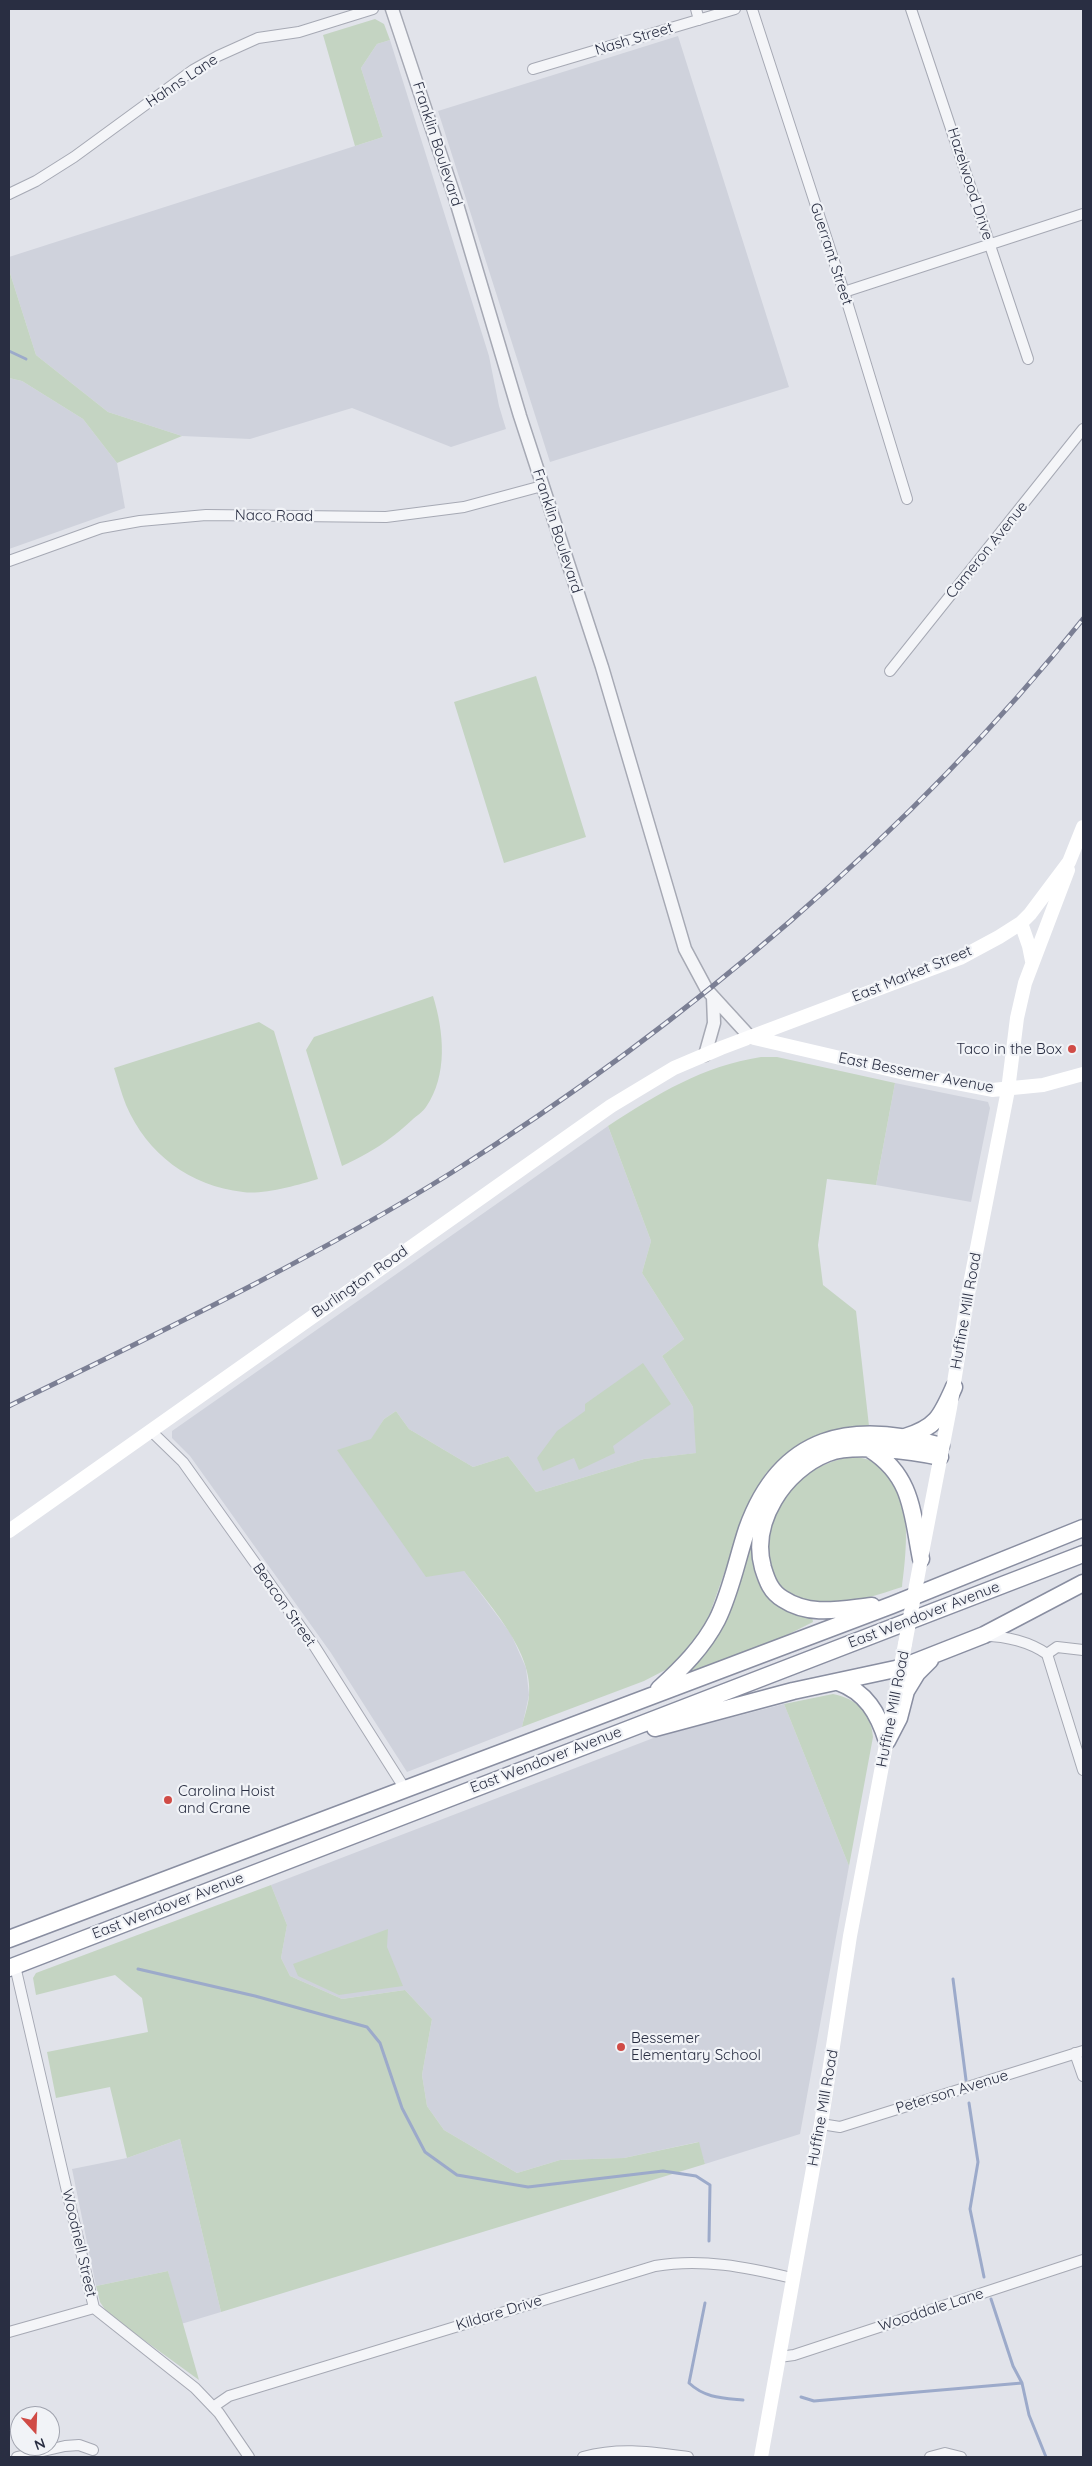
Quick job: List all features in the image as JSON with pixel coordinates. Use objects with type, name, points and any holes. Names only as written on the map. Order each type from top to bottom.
[{"type":"highway","points":[[905,1437],[934,1425],[954,1387]]},
{"type":"highway","points":[[652,1696],[704,1643],[718,1618],[748,1528],[760,1499],[771,1481],[783,1468],[800,1454],[836,1438],[864,1434],[905,1437],[941,1451]]},
{"type":"highway","points":[[892,1605],[816,1611],[783,1599],[768,1584],[760,1556],[764,1522],[782,1488],[797,1472],[827,1453],[842,1449],[941,1451]]},
{"type":"highway","points":[[869,1449],[887,1460],[900,1476],[908,1496],[921,1559]]},
{"type":"highway","name":"East Wendover Avenue","points":[[9,1937],[892,1605],[1083,1528]]},
{"type":"highway","name":"East Wendover Avenue","points":[[12,1967],[1083,1554]]},
{"type":"highway","points":[[579,1747],[746,1703],[900,1668],[984,1636],[1083,1583]]},
{"type":"highway","points":[[887,1741],[899,1718],[906,1692],[917,1674],[933,1656]]},
{"type":"highway","points":[[838,1682],[851,1686],[871,1704],[887,1741]]},
{"type":"main road","name":"East Market Street","points":[[721,1048],[960,958],[1026,918],[1069,862],[1083,828]]},
{"type":"main road","name":"Huffine Mill Road","points":[[761,2457],[821,2124],[850,1936],[954,1387],[968,1294],[1008,1090],[1017,1018],[1025,983],[1066,877],[1069,862]]},
{"type":"main road","name":"Huffine Mill Road","points":[[1026,918],[1032,963]]},
{"type":"main road","points":[[1026,918],[1036,924],[1040,941]]},
{"type":"main road","name":"East Bessemer Avenue","points":[[750,1037],[909,1074],[992,1090],[1008,1090],[1052,1083],[1083,1074]]},
{"type":"main road","name":"Burlington Road","points":[[9,1531],[610,1106],[674,1068],[721,1048]]},
{"type":"street","name":"Hahns Lane","points":[[9,194],[36,181],[74,157],[194,70],[218,56],[258,38],[299,32],[373,9]]},
{"type":"street","name":"Franklin Boulevard","points":[[392,9],[468,241],[542,486],[602,667],[685,949],[699,979],[713,998],[750,1037]]},
{"type":"street","points":[[696,9],[699,20]]},
{"type":"street","name":"Nash Street","points":[[533,69],[735,9]]},
{"type":"street","name":"Guerrant Street","points":[[752,9],[844,292],[907,499]]},
{"type":"street","name":"Hazelwood Drive","points":[[911,9],[1028,359]]},
{"type":"street","points":[[844,292],[1083,214]]},
{"type":"street","name":"Cameron Avenue","points":[[890,671],[1083,429]]},
{"type":"street","name":"Naco Road","points":[[9,561],[101,528],[140,520],[206,515],[386,518],[464,507],[542,486]]},
{"type":"street","points":[[705,1055],[714,1022],[713,998]]},
{"type":"street","name":"Beacon Street","points":[[151,1431],[183,1462],[303,1631],[405,1789]]},
{"type":"street","points":[[984,1636],[998,1636],[1038,1648],[1047,1654],[1083,1770]]},
{"type":"street","points":[[1047,1654],[1057,1647],[1083,1650]]},
{"type":"street","name":"Woodnell Street","points":[[12,1967],[94,2308],[195,2388],[213,2407],[249,2457]]},
{"type":"street","points":[[1079,2052],[1083,2076]]},
{"type":"street","name":"Peterson Avenue","points":[[821,2124],[840,2127],[1079,2052]]},
{"type":"street","name":"Wooddale Lane","points":[[779,2357],[794,2355],[1083,2260]]},
{"type":"street","name":"Kildare Drive","points":[[213,2407],[229,2396],[655,2266],[703,2262],[792,2278]]},
{"type":"street","points":[[9,2332],[94,2308]]},
{"type":"street","points":[[17,2457],[65,2446],[79,2445],[93,2450]]},
{"type":"street","points":[[583,2457],[606,2451],[640,2450],[688,2457]]},
{"type":"street","points":[[930,2457],[945,2454],[961,2457]]},
{"type":"shaded area","points":[[678,36],[789,387],[550,462],[438,111]]},
{"type":"shaded area","points":[[390,40],[489,356],[499,406],[506,429],[451,447],[352,408],[250,439],[182,436],[108,412],[36,355],[9,270],[9,257],[383,137],[361,68],[377,44]]},
{"type":"shaded area","points":[[9,378],[22,381],[83,419],[117,463],[125,508],[9,549]]},
{"type":"shaded area","points":[[895,1083],[988,1102],[990,1108],[971,1202],[876,1185]]},
{"type":"shaded area","points":[[608,1126],[651,1241],[642,1273],[684,1339],[662,1356],[693,1407],[697,1453],[644,1459],[536,1492],[508,1456],[473,1467],[409,1429],[396,1411],[384,1419],[372,1439],[464,1571],[511,1634],[526,1668],[529,1695],[522,1727],[407,1772],[331,1653],[190,1456],[172,1438],[172,1431]]},
{"type":"shaded area","points":[[784,1704],[849,1866],[800,2134],[705,2164],[698,2142],[624,2158],[560,2160],[517,2173],[444,2130],[427,2106],[422,2075],[432,2019],[405,1990],[342,1999],[290,1976],[281,1958],[287,1925],[271,1885],[656,1737]]},
{"type":"shaded area","points":[[180,2139],[221,2312],[181,2324],[168,2271],[96,2286],[72,2169],[127,2158]]},
{"type":"green space","points":[[375,19],[384,24],[390,40],[377,44],[361,68],[383,137],[355,146],[323,35]]},
{"type":"green space","points":[[9,270],[36,355],[108,412],[182,436],[117,463],[83,419],[22,381],[9,378]]},
{"type":"green space","points":[[536,676],[586,837],[504,863],[454,702]]},
{"type":"green space","points":[[433,996],[440,1024],[442,1053],[438,1081],[433,1095],[423,1111],[387,1141],[342,1166],[306,1050],[314,1037]]},
{"type":"green space","points":[[259,1022],[274,1031],[318,1179],[291,1187],[251,1193],[224,1189],[205,1183],[172,1165],[158,1152],[135,1123],[124,1100],[114,1068]]},
{"type":"green space","points":[[761,1057],[777,1057],[895,1083],[876,1185],[827,1179],[818,1245],[823,1285],[856,1311],[869,1426],[828,1431],[806,1441],[766,1473],[750,1501],[705,1627],[689,1649],[671,1667],[644,1681],[522,1727],[529,1696],[529,1679],[517,1646],[508,1630],[464,1571],[426,1577],[337,1450],[371,1439],[384,1419],[396,1411],[409,1429],[473,1467],[508,1456],[536,1492],[644,1459],[696,1453],[693,1407],[662,1356],[684,1339],[642,1273],[651,1241],[608,1126],[663,1092],[700,1074],[740,1061]]},
{"type":"green space","points":[[643,1363],[671,1404],[613,1446],[615,1453],[579,1470],[574,1458],[543,1471],[537,1458],[557,1431],[585,1411],[585,1404]]},
{"type":"green space","points":[[851,1457],[872,1461],[888,1472],[898,1487],[904,1506],[906,1526],[902,1587],[862,1599],[834,1603],[807,1601],[794,1597],[779,1587],[770,1573],[767,1557],[768,1539],[773,1521],[781,1504],[803,1478],[826,1464]]},
{"type":"green space","points":[[751,1538],[754,1539],[753,1557],[755,1571],[758,1582],[764,1591],[783,1603],[812,1616],[813,1622],[775,1641],[689,1673],[688,1669]]},
{"type":"green space","points":[[833,1694],[849,1699],[861,1708],[869,1720],[873,1737],[849,1866],[784,1704]]},
{"type":"green space","points":[[271,1885],[287,1925],[281,1958],[290,1976],[342,1999],[405,1990],[432,2019],[422,2075],[427,2106],[444,2130],[517,2173],[560,2160],[624,2158],[699,2142],[705,2164],[221,2312],[180,2139],[127,2158],[110,2087],[56,2098],[47,2052],[148,2032],[142,1998],[115,1975],[36,1995],[33,1978],[36,1973]]},
{"type":"green space","points":[[388,1929],[387,1947],[403,1986],[339,1995],[298,1976],[293,1964]]},
{"type":"green space","points":[[168,2271],[199,2380],[108,2314],[100,2302],[96,2286]]},
{"type":"waterway","points":[[9,351],[26,359]]},
{"type":"waterway","points":[[138,1969],[255,1996],[367,2027],[380,2043],[402,2108],[425,2152],[457,2175],[528,2187],[663,2171],[696,2176],[710,2185],[709,2241]]},
{"type":"waterway","points":[[953,1979],[966,2080]]},
{"type":"waterway","points":[[969,2103],[978,2162],[970,2209],[984,2277]]},
{"type":"waterway","points":[[991,2299],[1013,2366],[1022,2383],[1029,2415],[1046,2457]]},
{"type":"waterway","points":[[705,2303],[689,2383],[701,2392],[721,2398],[743,2400]]},
{"type":"waterway","points":[[801,2397],[814,2401],[1022,2383]]},
{"type":"railway","points":[[9,1406],[233,1295],[398,1205],[538,1116],[624,1055],[708,990],[790,921],[869,850],[945,775],[1016,698],[1083,619]]},
{"type":"place","name":"Taco in the Box","points":[[1072,1049]]},
{"type":"place","name":"Carolina Hoist and Crane","points":[[168,1800]]},
{"type":"place","name":"Bessemer Elementary School","points":[[621,2047]]}]
